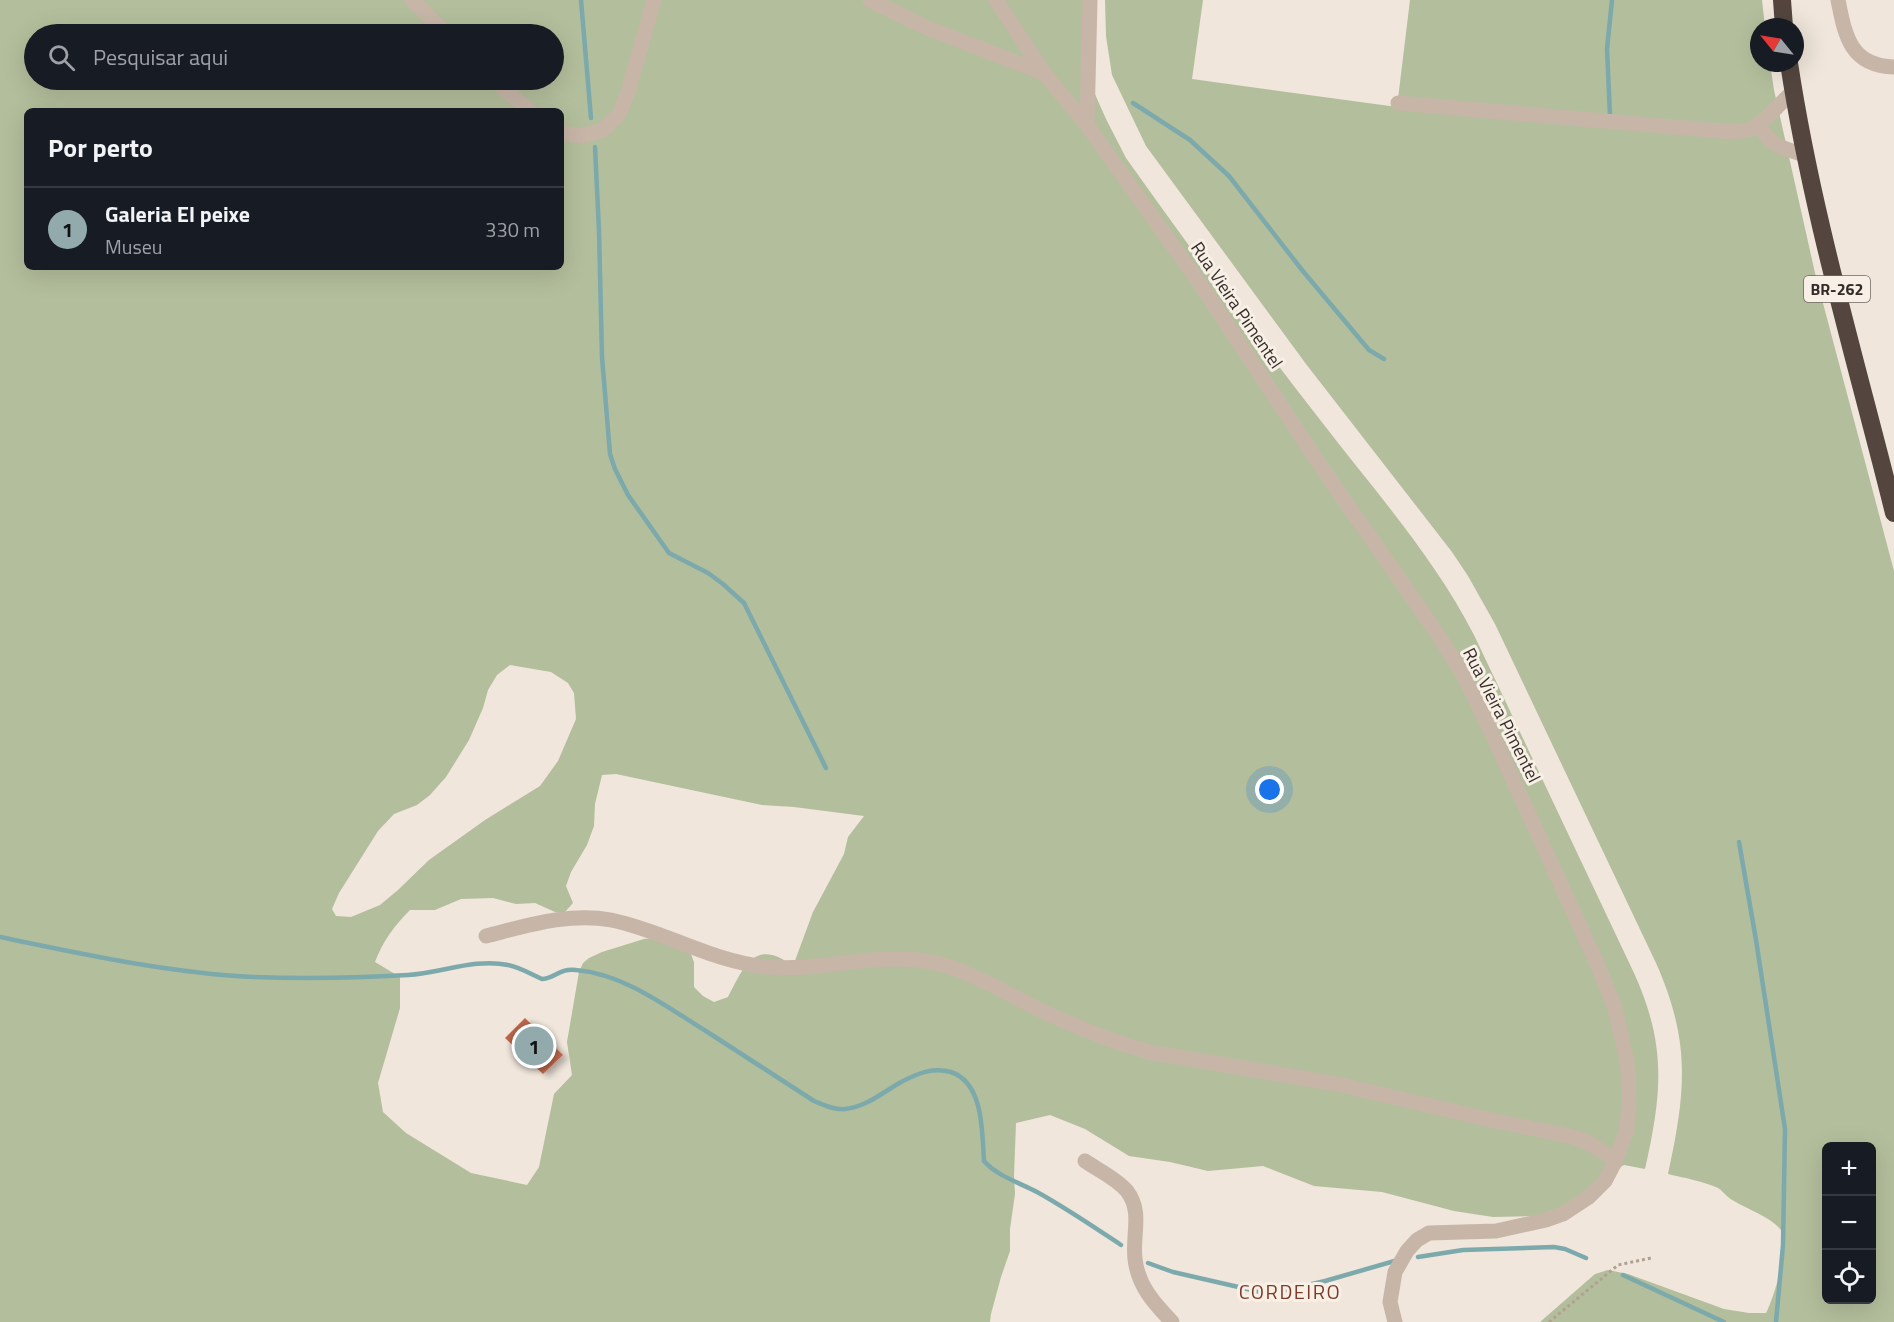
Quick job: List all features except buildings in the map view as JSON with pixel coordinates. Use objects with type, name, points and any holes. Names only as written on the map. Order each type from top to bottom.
[{"type":"highway","points":[[1782,0],[1783,18]]},
{"type":"highway","name":"BR-262","points":[[1790,72],[1804,155],[1894,508]]},
{"type":"street","points":[[412,0],[437,24]]},
{"type":"street","points":[[564,133],[582,136],[603,130],[619,114],[632,81],[654,0]]},
{"type":"street","points":[[870,0],[925,27],[1044,73]]},
{"type":"street","name":"Rua Vieira Pimentel","points":[[996,0],[1044,73],[1087,125],[1202,285],[1320,465],[1439,636],[1464,676],[1595,959],[1615,1008],[1628,1066],[1629,1102],[1627,1129],[1616,1160],[1605,1180],[1589,1197],[1563,1214],[1546,1220],[1496,1231],[1429,1233],[1417,1240],[1407,1251],[1395,1272],[1390,1302],[1395,1322]]},
{"type":"street","points":[[1087,125],[1090,0]]},
{"type":"street","points":[[1838,0],[1847,40],[1852,48],[1872,62],[1894,67]]},
{"type":"street","points":[[506,90],[527,108]]},
{"type":"street","points":[[1398,103],[1732,132],[1749,130],[1793,92]]},
{"type":"street","points":[[1758,124],[1770,141],[1777,146],[1804,155]]},
{"type":"street","points":[[486,936],[528,925],[576,917],[611,920],[733,962],[768,967],[793,968],[896,959],[927,961],[963,972],[1003,989],[1051,1015],[1131,1047],[1337,1084],[1569,1136],[1585,1141],[1616,1160]]},
{"type":"street","points":[[1085,1161],[1119,1183],[1133,1201],[1137,1211],[1135,1262],[1149,1298],[1172,1322]]},
{"type":"path","points":[[1549,1322],[1618,1265],[1651,1258]]},
{"type":"green space","points":[[0,0],[1086,0],[1090,83],[1126,158],[1246,323],[1422,551],[1441,578],[1474,635],[1645,999],[1656,1047],[1658,1093],[1645,1169],[1624,1165],[1565,1206],[1536,1216],[1493,1217],[1454,1211],[1382,1192],[1314,1186],[1263,1166],[1208,1171],[1129,1156],[1085,1129],[1050,1115],[1016,1123],[1015,1194],[1010,1229],[1010,1251],[990,1322],[0,1322]],"holes":[[[510,665],[551,672],[568,683],[574,693],[576,719],[558,761],[540,786],[485,820],[429,860],[380,905],[351,917],[336,916],[332,909],[339,893],[378,831],[394,814],[417,805],[430,795],[446,777],[469,740],[488,690],[497,675]],[[616,774],[762,805],[864,816],[848,837],[844,854],[813,912],[793,966],[769,954],[760,955],[746,966],[728,997],[714,1002],[694,987],[694,962],[689,949],[662,937],[644,939],[602,952],[583,963],[579,972],[567,1042],[572,1075],[554,1094],[539,1167],[527,1185],[471,1173],[406,1133],[383,1112],[378,1083],[400,1008],[400,977],[375,962],[390,934],[410,910],[435,910],[461,899],[493,898],[516,904],[535,903],[555,912],[564,913],[573,903],[566,886],[594,826],[595,804],[602,775]]]},
{"type":"green space","points":[[1105,0],[1203,0],[1192,79],[1397,107],[1410,0],[1762,0],[1764,18],[1750,18],[1750,72],[1771,72],[1815,273],[1894,571],[1894,1322],[1540,1322],[1595,1274],[1608,1270],[1628,1274],[1724,1309],[1766,1313],[1782,1261],[1784,1239],[1782,1232],[1765,1217],[1734,1201],[1718,1188],[1668,1174],[1679,1117],[1682,1067],[1680,1043],[1667,991],[1656,963],[1495,624],[1452,552],[1306,364],[1146,146],[1112,75],[1106,36]]},
{"type":"waterway","points":[[581,0],[591,118]]},
{"type":"waterway","points":[[1610,116],[1607,49],[1612,0]]},
{"type":"waterway","points":[[1133,103],[1190,140],[1229,176],[1302,270],[1369,350],[1384,359]]},
{"type":"waterway","points":[[595,147],[602,357],[610,454],[615,469],[628,495],[669,553],[708,573],[744,603],[826,768]]},
{"type":"waterway","points":[[1739,842],[1785,1129],[1783,1245],[1776,1322]]},
{"type":"waterway","points":[[0,937],[158,967],[253,977],[330,978],[408,975],[483,963],[512,966],[542,979],[570,970],[594,973],[629,985],[662,1003],[814,1101],[833,1108],[845,1109],[861,1105],[920,1073],[938,1070],[951,1072],[962,1078],[970,1087],[975,1098],[981,1123],[984,1161],[1002,1175],[1048,1198],[1121,1245]]},
{"type":"waterway","points":[[1418,1257],[1463,1250],[1554,1247],[1586,1258]]},
{"type":"waterway","points":[[1148,1263],[1173,1272],[1269,1294],[1398,1260]]},
{"type":"waterway","points":[[1623,1275],[1724,1322]]},
{"type":"place","name":"Galeria El peixe","points":[[534,1046]]},
{"type":"district","name":"CORDEIRO","points":[[1290,1291]]}]
